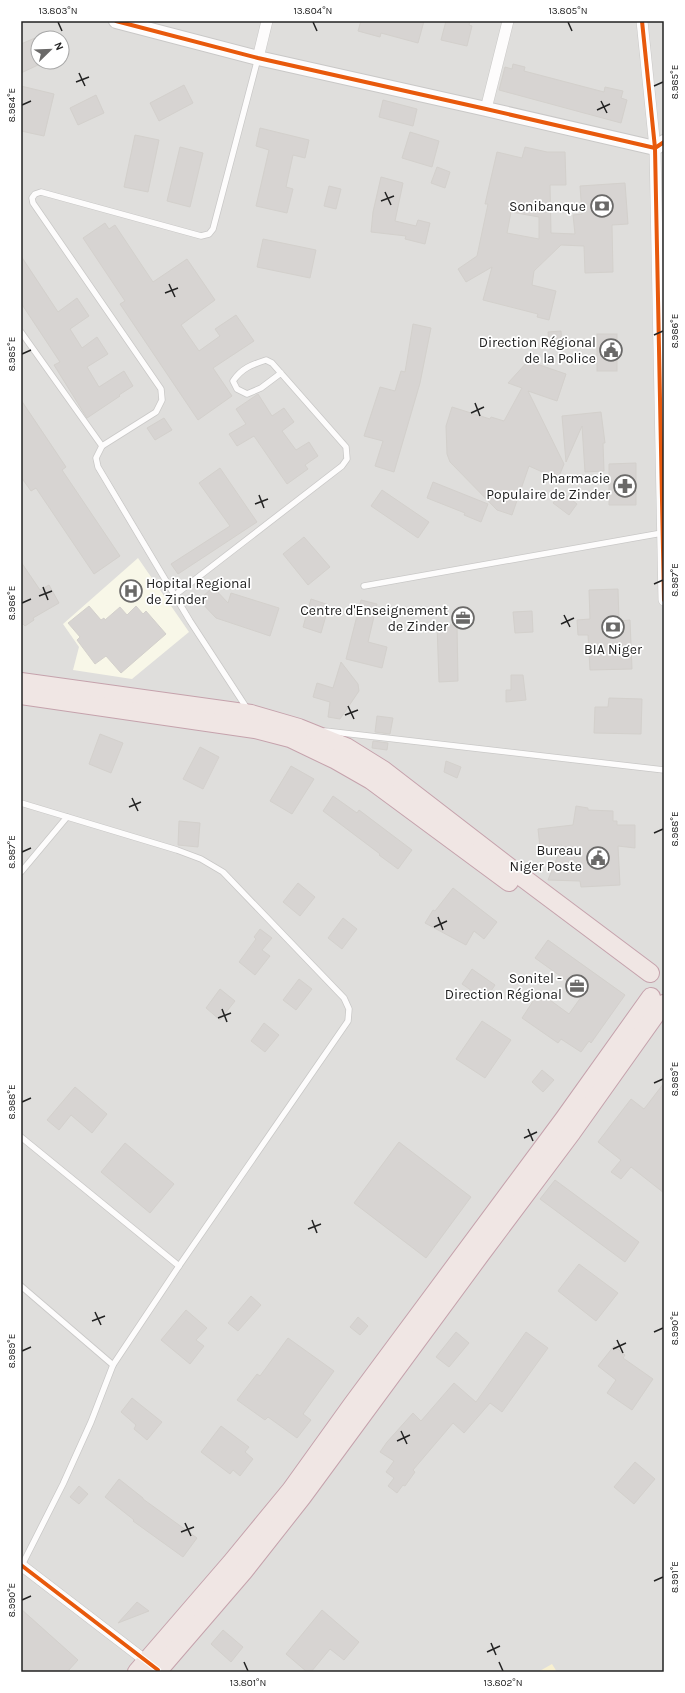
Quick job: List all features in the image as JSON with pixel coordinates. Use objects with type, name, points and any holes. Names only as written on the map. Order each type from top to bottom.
[{"type":"highway","points":[[21,682],[299,728],[346,747],[383,770],[518,874],[656,988]]},
{"type":"highway","points":[[21,695],[253,721],[290,738],[336,760],[372,780],[587,941],[656,988]]},
{"type":"highway","points":[[149,1669],[237,1567],[291,1490],[357,1409],[656,988]]},
{"type":"street","points":[[116,21],[258,58],[486,109],[659,145]]},
{"type":"street","points":[[258,58],[268,21]]},
{"type":"street","points":[[486,109],[508,21]]},
{"type":"street","points":[[642,21],[659,145],[662,533],[664,600]]},
{"type":"street","points":[[22,1565],[149,1669]]},
{"type":"lane","points":[[253,721],[98,467],[96,458],[102,446],[156,412],[162,400],[161,389],[33,204],[32,198],[35,194],[41,192],[201,236],[209,234],[213,229],[258,58]]},
{"type":"lane","points":[[21,332],[102,446]]},
{"type":"lane","points":[[175,595],[342,466],[347,459],[346,447],[272,362],[266,360],[240,371],[233,381],[237,389],[248,394],[261,388],[281,373]]},
{"type":"lane","points":[[364,586],[662,533]]},
{"type":"lane","points":[[299,728],[664,770]]},
{"type":"lane","points":[[21,803],[177,850],[201,859],[223,872],[344,998],[349,1009],[348,1021],[179,1266],[114,1364],[91,1422],[63,1484],[22,1565]]},
{"type":"lane","points":[[21,872],[67,817]]},
{"type":"lane","points":[[21,1137],[179,1266]]},
{"type":"lane","points":[[21,1286],[114,1364]]},
{"type":"shaded area","points":[[21,21],[664,21],[664,1672],[21,1672]]},
{"type":"shaded area","name":"Hopital Regional de Zinder","points":[[138,558],[189,632],[132,679],[73,670],[79,647],[63,624]]},
{"type":"sand","points":[[552,1664],[557,1672],[538,1672]]},
{"type":"building","points":[[361,21],[424,21],[418,43],[381,33],[380,37],[358,31]]},
{"type":"building","points":[[446,21],[470,21],[469,25],[472,26],[467,46],[441,40]]},
{"type":"building","points":[[30,40],[30,69],[21,73],[21,44]]},
{"type":"building","points":[[513,64],[525,67],[524,71],[604,92],[605,87],[623,91],[621,98],[627,100],[621,123],[499,90],[505,67],[512,69]]},
{"type":"building","points":[[184,85],[193,103],[159,121],[150,103]]},
{"type":"building","points":[[21,86],[54,94],[44,136],[21,131]]},
{"type":"building","points":[[96,95],[104,113],[78,125],[70,108]]},
{"type":"building","points":[[383,100],[417,109],[413,126],[379,117]]},
{"type":"building","points":[[260,128],[309,140],[305,158],[293,155],[286,187],[293,189],[287,213],[256,206],[269,150],[256,146]]},
{"type":"building","points":[[410,132],[439,141],[432,167],[402,158]]},
{"type":"building","points":[[135,135],[159,140],[148,192],[124,187]]},
{"type":"building","points":[[180,147],[203,153],[190,207],[167,201]]},
{"type":"building","points":[[525,147],[547,152],[565,152],[566,185],[550,185],[551,233],[575,234],[573,215],[582,214],[580,186],[625,183],[628,224],[612,225],[613,272],[585,273],[584,246],[561,245],[534,271],[532,285],[556,291],[549,320],[537,317],[538,314],[483,300],[492,267],[466,282],[458,269],[477,256],[488,204],[485,204],[497,152],[522,158]],"holes":[[[511,212],[539,217],[539,239],[507,233]]]},
{"type":"building","points":[[437,167],[450,172],[445,188],[431,183]]},
{"type":"building","points":[[381,177],[403,183],[395,221],[416,226],[418,220],[430,223],[425,244],[405,239],[406,236],[371,232],[373,212]]},
{"type":"building","points":[[329,186],[341,189],[336,209],[324,206]]},
{"type":"building","points":[[105,223],[109,229],[115,225],[153,282],[187,259],[215,300],[181,325],[199,351],[220,336],[215,329],[236,315],[254,341],[213,368],[232,396],[198,420],[120,304],[125,301],[83,238]]},
{"type":"building","points":[[263,239],[316,250],[310,278],[257,267]]},
{"type":"building","points":[[21,256],[58,312],[77,298],[89,316],[70,329],[82,348],[97,337],[108,354],[87,367],[99,387],[124,371],[133,386],[87,418],[54,365],[60,362],[21,303]]},
{"type":"building","points":[[413,324],[431,328],[420,383],[394,472],[375,466],[383,441],[364,436],[380,387],[395,391],[401,371],[405,372]]},
{"type":"building","points":[[561,331],[562,348],[549,349],[548,332]]},
{"type":"building","points":[[597,334],[617,334],[617,371],[597,371]]},
{"type":"building","points":[[528,361],[566,374],[557,401],[528,391],[564,464],[558,479],[529,466],[512,515],[497,510],[450,462],[447,454],[446,426],[452,407],[490,419],[491,417],[504,421],[522,388],[508,383]]},
{"type":"building","points":[[258,394],[272,416],[284,408],[294,422],[282,431],[296,450],[309,442],[318,456],[305,465],[308,469],[287,484],[254,436],[237,446],[229,434],[246,424],[236,409]]},
{"type":"building","points":[[21,400],[66,467],[62,470],[120,556],[94,574],[36,488],[31,491],[21,477]]},
{"type":"building","points":[[601,412],[605,443],[603,443],[604,471],[585,472],[582,426],[566,462],[562,416]]},
{"type":"building","points":[[164,418],[172,430],[155,440],[147,428]]},
{"type":"building","points":[[636,463],[636,505],[609,505],[609,464]]},
{"type":"building","points":[[220,468],[257,522],[178,574],[171,564],[230,526],[199,483]]},
{"type":"building","points":[[433,482],[488,504],[481,522],[464,515],[465,513],[427,498]]},
{"type":"building","points":[[382,490],[429,522],[418,538],[371,506]]},
{"type":"building","points":[[562,492],[577,504],[569,515],[553,503]]},
{"type":"building","points":[[304,537],[330,567],[308,585],[283,554]]},
{"type":"building","points":[[21,562],[40,590],[49,585],[59,603],[33,618],[34,620],[25,626],[23,624],[21,625]]},
{"type":"building","points":[[213,587],[228,603],[231,593],[279,608],[270,636],[216,618],[199,600]]},
{"type":"building","points":[[618,589],[619,621],[630,620],[632,669],[590,670],[588,635],[578,635],[577,620],[590,619],[589,590]]},
{"type":"building","points":[[311,599],[329,605],[321,633],[303,627]]},
{"type":"building","points":[[361,600],[377,604],[368,642],[387,647],[382,668],[346,659]]},
{"type":"building","points":[[89,606],[101,620],[104,618],[105,620],[120,607],[127,615],[136,606],[143,614],[146,611],[166,634],[121,673],[106,656],[95,664],[77,640],[80,637],[68,623]]},
{"type":"building","points":[[532,611],[533,632],[515,633],[513,612]]},
{"type":"building","points":[[437,625],[457,625],[458,681],[439,682]]},
{"type":"building","points":[[341,662],[358,684],[359,691],[340,719],[328,717],[330,702],[313,697],[317,683],[333,688]]},
{"type":"building","points":[[511,675],[523,675],[526,700],[506,702],[506,690],[511,690]]},
{"type":"building","points":[[609,698],[642,699],[641,734],[594,733],[595,707],[608,707]]},
{"type":"building","points":[[377,716],[393,718],[390,734],[375,732]]},
{"type":"building","points":[[100,734],[123,743],[111,773],[89,764]]},
{"type":"building","points":[[373,741],[388,743],[387,750],[372,748]]},
{"type":"building","points":[[200,747],[219,757],[203,789],[183,779]]},
{"type":"building","points":[[446,761],[461,767],[457,778],[444,772]]},
{"type":"building","points":[[291,766],[314,779],[292,814],[270,801]]},
{"type":"building","points":[[333,796],[357,813],[359,810],[412,850],[398,869],[323,811]]},
{"type":"building","points":[[576,806],[588,808],[588,810],[613,811],[613,821],[617,821],[617,825],[635,825],[635,848],[618,846],[620,885],[581,887],[580,881],[548,880],[562,845],[540,847],[538,829],[573,825]]},
{"type":"building","points":[[179,821],[200,823],[198,847],[178,845]]},
{"type":"building","points":[[298,883],[315,897],[300,916],[283,902]]},
{"type":"building","points":[[453,888],[497,922],[484,939],[474,931],[466,945],[425,923],[433,910],[435,911]]},
{"type":"building","points":[[343,918],[357,929],[342,949],[328,938]]},
{"type":"building","points":[[260,929],[272,938],[262,950],[270,956],[255,975],[239,962],[256,939],[254,937]]},
{"type":"building","points":[[548,940],[625,995],[591,1043],[589,1041],[581,1052],[561,1039],[558,1043],[522,1018],[539,992],[569,1014],[584,993],[535,958]]},
{"type":"building","points":[[472,969],[495,985],[485,1000],[462,984]]},
{"type":"building","points":[[299,979],[312,989],[296,1010],[283,1000]]},
{"type":"building","points":[[220,989],[235,1001],[220,1020],[206,1008]]},
{"type":"building","points":[[482,1021],[511,1040],[485,1078],[456,1059]]},
{"type":"building","points":[[264,1023],[279,1035],[265,1052],[251,1041]]},
{"type":"building","points":[[542,1070],[554,1080],[543,1092],[532,1082]]},
{"type":"building","points":[[664,1083],[664,1193],[631,1167],[621,1179],[611,1172],[621,1160],[598,1142],[631,1099],[644,1109]]},
{"type":"building","points":[[75,1087],[107,1114],[92,1133],[71,1115],[59,1130],[47,1120]]},
{"type":"building","points":[[399,1142],[471,1197],[426,1258],[354,1203]]},
{"type":"building","points":[[125,1143],[174,1184],[150,1213],[101,1172]]},
{"type":"building","points":[[555,1180],[639,1242],[625,1262],[540,1199]]},
{"type":"building","points":[[579,1264],[618,1293],[596,1321],[558,1291]]},
{"type":"building","points":[[251,1296],[261,1305],[238,1331],[228,1323]]},
{"type":"building","points":[[186,1310],[207,1328],[196,1340],[204,1346],[190,1364],[161,1340]]},
{"type":"building","points":[[358,1317],[368,1326],[360,1335],[350,1327]]},
{"type":"building","points":[[456,1332],[469,1343],[449,1367],[436,1357]]},
{"type":"building","points":[[526,1332],[548,1348],[502,1412],[490,1403],[464,1433],[453,1423],[413,1470],[415,1472],[405,1486],[403,1485],[397,1493],[388,1486],[394,1478],[386,1472],[394,1461],[380,1452],[387,1442],[413,1413],[421,1421],[454,1383],[476,1402]]},
{"type":"building","points":[[288,1338],[334,1371],[303,1414],[311,1420],[297,1438],[268,1417],[265,1420],[237,1400],[257,1374],[260,1376]]},
{"type":"building","points":[[614,1346],[625,1355],[623,1358],[653,1379],[632,1410],[607,1393],[616,1380],[598,1366]]},
{"type":"building","points":[[132,1398],[162,1422],[147,1440],[134,1429],[136,1425],[121,1412]]},
{"type":"building","points":[[221,1426],[249,1447],[245,1452],[253,1459],[240,1476],[233,1470],[230,1474],[201,1452]]},
{"type":"building","points":[[635,1462],[655,1479],[634,1504],[614,1487]]},
{"type":"building","points":[[119,1479],[143,1499],[197,1538],[183,1557],[133,1521],[134,1520],[105,1497]]},
{"type":"building","points":[[79,1486],[88,1494],[79,1504],[70,1497]]},
{"type":"building","points":[[137,1602],[149,1611],[118,1623]]},
{"type":"building","points":[[21,1609],[78,1660],[67,1672],[21,1672]]},
{"type":"building","points":[[322,1610],[359,1642],[344,1660],[330,1649],[311,1672],[307,1672],[286,1654]]},
{"type":"building","points":[[223,1630],[243,1647],[231,1662],[211,1644]]},
{"type":"cycle path","points":[[116,21],[258,58],[655,148],[664,142]]},
{"type":"cycle path","points":[[642,21],[655,148],[664,600]]},
{"type":"cycle path","points":[[21,1565],[158,1670]]},
{"type":"place","name":"Sonibanque","points":[[602,206]]},
{"type":"place","name":"Direction Régional de la Police","points":[[611,350]]},
{"type":"place","name":"Pharmacie Populaire de Zinder","points":[[625,486]]},
{"type":"place","name":"Hopital Regional de Zinder","points":[[131,591]]},
{"type":"place","name":"Centre d'Enseignement de Zinder","points":[[463,618]]},
{"type":"place","name":"BIA Niger","points":[[613,627]]},
{"type":"place","name":"Bureau Niger Poste","points":[[598,858]]},
{"type":"place","name":"Sonitel - Direction Régional","points":[[577,986]]}]
